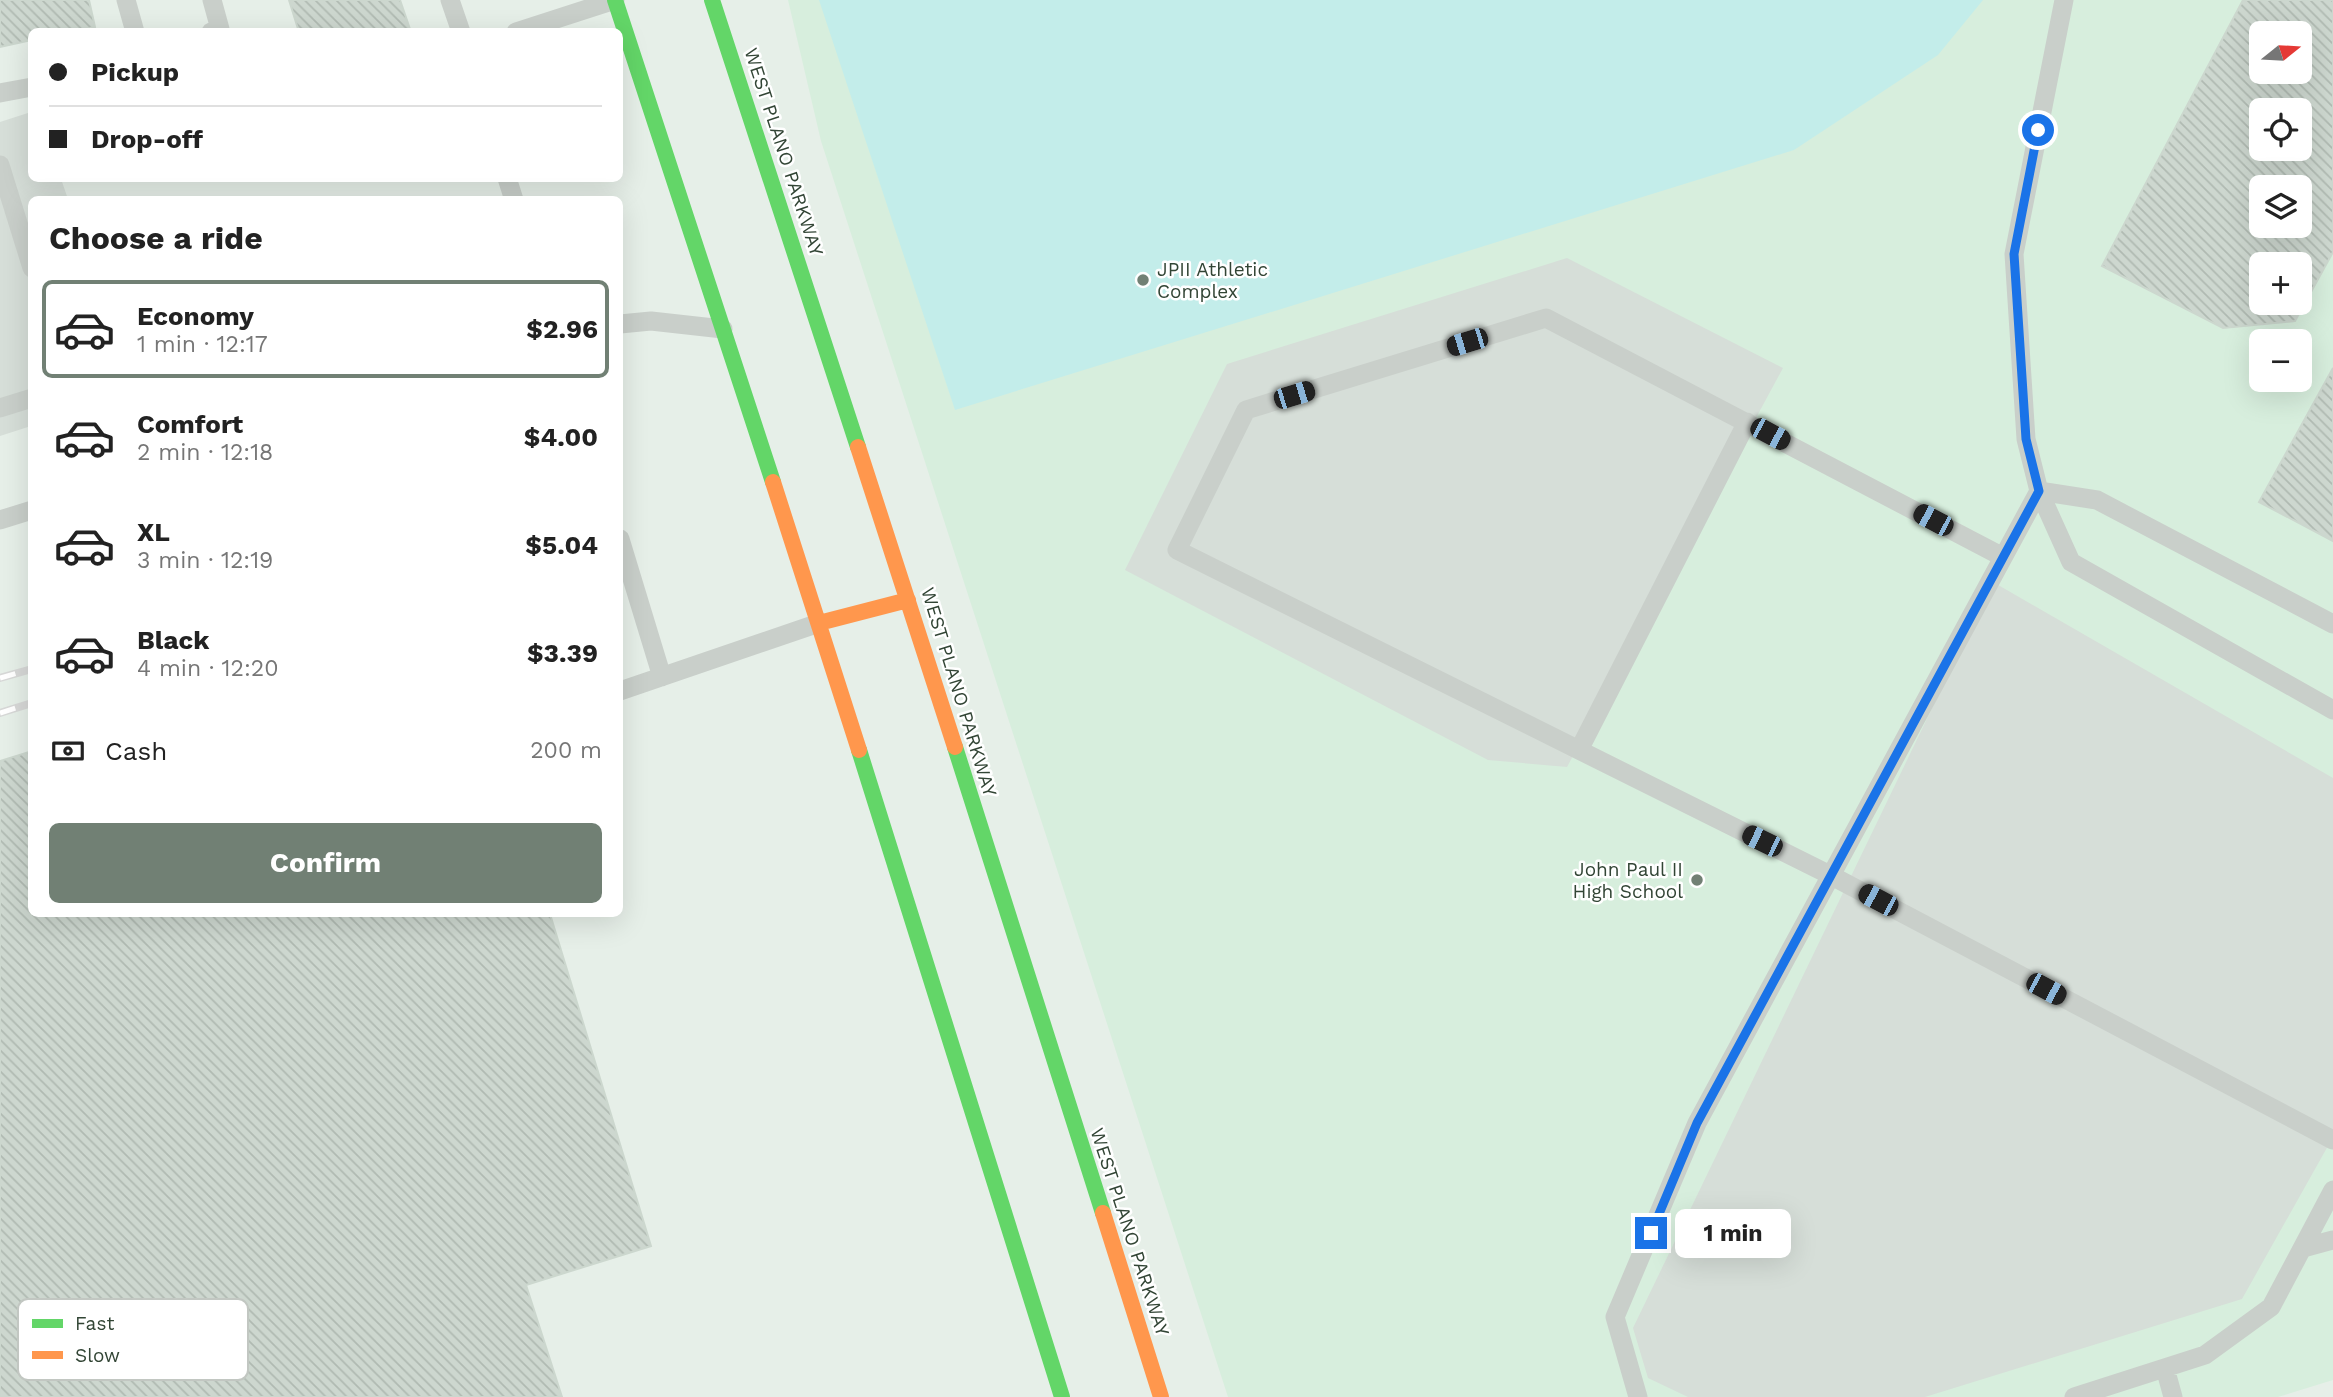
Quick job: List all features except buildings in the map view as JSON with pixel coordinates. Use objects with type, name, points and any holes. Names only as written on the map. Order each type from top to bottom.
[{"type":"main road","points":[[615,0],[819,623],[1062,1397]]},
{"type":"main road","name":"WEST PLANO PARKWAY","points":[[712,0],[908,600],[1161,1397]]},
{"type":"main road","points":[[819,623],[908,600]]},
{"type":"lane","points":[[126,0],[134,28]]},
{"type":"lane","points":[[212,0],[217,28]]},
{"type":"lane","points":[[450,0],[460,28]]},
{"type":"lane","points":[[528,28],[615,0]]},
{"type":"lane","points":[[2064,0],[2014,254],[2026,439],[2039,491],[2071,562],[2333,710]]},
{"type":"lane","points":[[0,93],[28,88]]},
{"type":"lane","points":[[0,165],[28,255]]},
{"type":"lane","points":[[2003,557],[1546,318],[1246,410],[1177,550],[1830,875],[2333,1140]]},
{"type":"lane","points":[[623,324],[651,321],[723,329]]},
{"type":"lane","points":[[0,408],[28,399]]},
{"type":"lane","points":[[1579,750],[1747,422]]},
{"type":"lane","points":[[1638,1397],[1615,1317],[1697,1123],[2039,491]]},
{"type":"lane","points":[[2039,491],[2097,499],[2333,624]]},
{"type":"lane","points":[[0,520],[28,511]]},
{"type":"lane","points":[[623,549],[662,677]]},
{"type":"lane","points":[[623,690],[819,623]]},
{"type":"lane","points":[[2074,1397],[2205,1355],[2271,1307],[2333,1190]]},
{"type":"lane","points":[[2303,1248],[2333,1240]]},
{"type":"lane","points":[[2165,1368],[2173,1397]]},
{"type":"shaded area","name":"John Paul II High School","points":[[788,0],[2333,0],[2333,1380],[2278,1397],[1228,1397],[821,141]]},
{"type":"shaded area","name":"JPII Athletic Complex","points":[[819,0],[1983,0],[1938,55],[1794,150],[955,410]]},
{"type":"shaded area","points":[[28,113],[28,182],[62,182],[67,196],[28,196],[28,427],[0,436],[0,122]]},
{"type":"shaded area","points":[[1567,258],[1783,368],[1567,767],[1488,760],[1125,570],[1227,364]]},
{"type":"shaded area","points":[[1993,582],[2333,778],[2333,1137],[2242,1299],[1925,1397],[1688,1397],[1648,1378],[1633,1328]]},
{"type":"railway","points":[[0,678],[28,670]]},
{"type":"railway","points":[[0,713],[28,704]]},
{"type":"traffic: fast","points":[[615,0],[773,482]]},
{"type":"traffic: fast","points":[[712,0],[858,447]]},
{"type":"traffic: fast","points":[[955,747],[1103,1213]]},
{"type":"traffic: fast","points":[[859,750],[1062,1397]]},
{"type":"traffic: slow","points":[[858,447],[955,747]]},
{"type":"traffic: slow","points":[[773,482],[859,750]]},
{"type":"traffic: slow","points":[[819,623],[908,600]]},
{"type":"traffic: slow","points":[[1103,1213],[1161,1397]]},
{"type":"place","name":"JPII Athletic Complex","points":[[1143,280]]},
{"type":"place","name":"John Paul II High School","points":[[1697,880]]},
{"type":"route","points":[[1651,1233],[1697,1123],[2039,491],[2026,439],[2014,254],[2038,130]]}]
